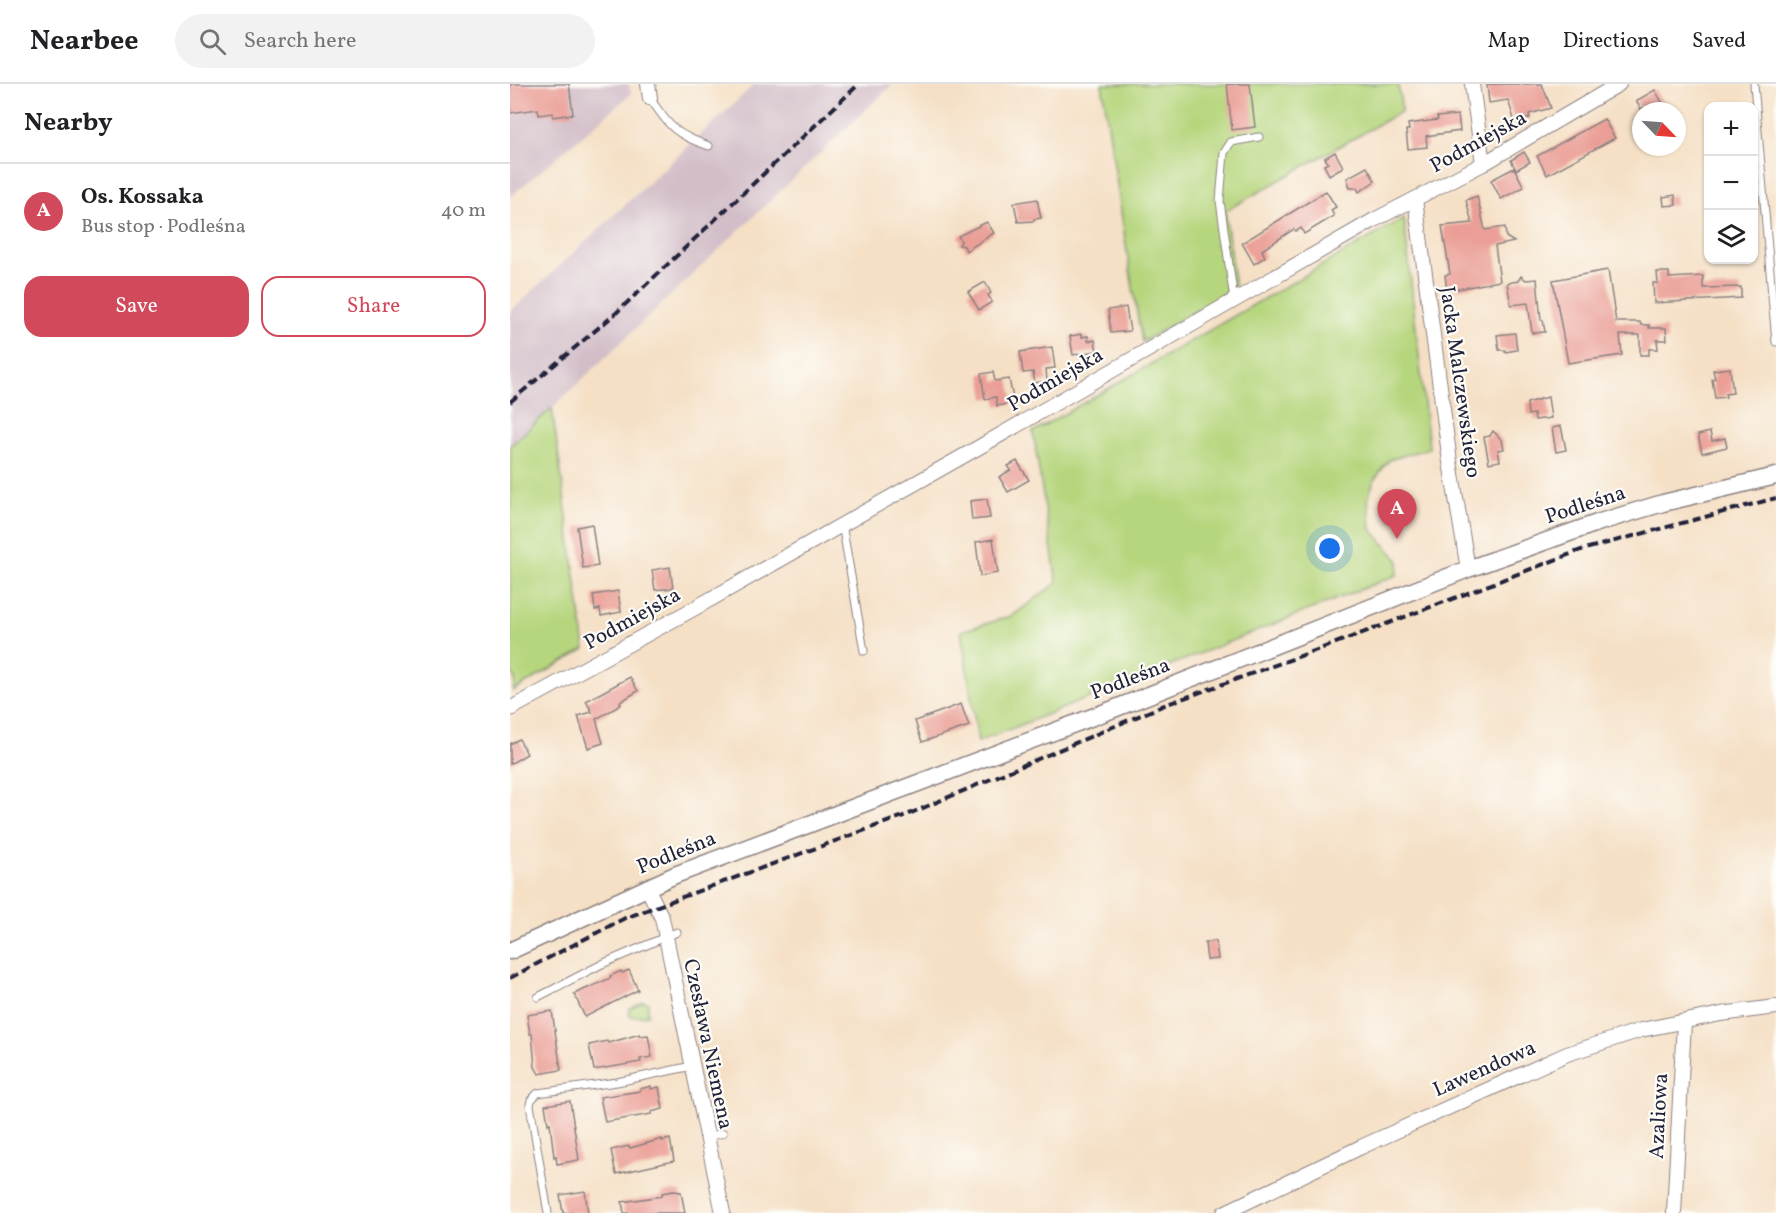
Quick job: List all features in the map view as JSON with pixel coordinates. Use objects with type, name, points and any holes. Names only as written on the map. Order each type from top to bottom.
[{"type":"street","points":[[648,84],[650,98]]},
{"type":"street","points":[[1472,84],[1483,164]]},
{"type":"street","name":"Podmiejska","points":[[510,709],[695,608],[1374,220],[1483,164],[1604,88],[1619,84]]},
{"type":"street","name":"Jacka Malczewskiego","points":[[1415,199],[1450,462],[1468,569]]},
{"type":"street","name":"Podleśna","points":[[510,951],[647,887],[1101,714],[1468,569],[1600,522],[1663,503],[1776,476]]},
{"type":"street","name":"Czesława Niemena","points":[[647,887],[671,934],[692,1066],[723,1213]]},
{"type":"street","name":"Lawendowa","points":[[1224,1213],[1361,1147],[1567,1054],[1641,1030],[1776,1007]]},
{"type":"street","name":"Azaliowa","points":[[1674,1213],[1684,1022]]},
{"type":"lane","points":[[1754,84],[1776,342]]},
{"type":"lane","points":[[650,98],[665,120],[679,134],[709,146]]},
{"type":"lane","points":[[1234,300],[1220,201],[1224,153],[1231,142],[1259,136]]},
{"type":"lane","points":[[842,524],[864,651]]},
{"type":"lane","points":[[538,997],[602,964],[671,934]]},
{"type":"lane","points":[[548,1213],[530,1105],[534,1096],[538,1093],[617,1082],[692,1066]]},
{"type":"lane","points":[[707,1137],[723,1133]]},
{"type":"shaded area","points":[[510,84],[629,84],[631,94],[510,197]]},
{"type":"shaded area","points":[[755,84],[893,84],[552,408],[510,445],[510,312]]},
{"type":"green space","points":[[1102,84],[1398,84],[1402,111],[1225,211],[1235,288],[1142,342]]},
{"type":"green space","points":[[1404,218],[1429,448],[1389,460],[1374,480],[1368,498],[1371,529],[1399,561],[1397,575],[978,742],[961,631],[1012,616],[1057,583],[1033,432]]},
{"type":"green space","points":[[552,408],[585,649],[513,691],[515,679],[510,669],[510,446]]},
{"type":"green space","points":[[644,1001],[648,1003],[648,1015],[630,1017],[629,1009]]},
{"type":"building","points":[[510,84],[569,84],[573,114],[553,117],[553,113],[539,115],[538,109],[510,113]]},
{"type":"building","points":[[1227,84],[1250,84],[1255,127],[1232,130]]},
{"type":"building","points":[[1487,84],[1542,84],[1551,108],[1529,114],[1530,118],[1515,122],[1508,100],[1489,103]]},
{"type":"building","points":[[1655,90],[1662,102],[1637,102]]},
{"type":"building","points":[[1458,115],[1460,131],[1426,136],[1427,147],[1408,149],[1406,130],[1409,130],[1408,124]]},
{"type":"building","points":[[1604,119],[1615,138],[1547,175],[1537,156]]},
{"type":"building","points":[[1335,152],[1343,167],[1329,175],[1324,165],[1328,163],[1325,158]]},
{"type":"building","points":[[1524,152],[1530,162],[1516,170],[1511,160]]},
{"type":"building","points":[[1367,167],[1375,181],[1359,192],[1357,188],[1350,188],[1347,178]]},
{"type":"building","points":[[1514,168],[1524,187],[1501,199],[1491,180]]},
{"type":"building","points":[[1326,191],[1336,207],[1331,210],[1334,216],[1304,234],[1301,228],[1296,231],[1294,229],[1262,250],[1265,257],[1254,264],[1242,243]]},
{"type":"building","points":[[1675,195],[1676,205],[1664,206],[1663,197]]},
{"type":"building","points":[[1477,196],[1485,230],[1505,227],[1506,237],[1514,242],[1495,246],[1500,281],[1447,291],[1445,275],[1450,274],[1442,226],[1472,223],[1466,200]]},
{"type":"building","points":[[1037,199],[1041,218],[1018,222],[1014,203]]},
{"type":"building","points":[[987,222],[994,233],[966,251],[964,246],[959,245],[961,241],[958,236]]},
{"type":"building","points":[[1608,270],[1616,322],[1640,322],[1641,325],[1649,325],[1649,328],[1666,328],[1667,340],[1657,340],[1658,349],[1649,349],[1649,355],[1640,355],[1640,335],[1620,335],[1622,355],[1568,363],[1553,280]]},
{"type":"building","points":[[1657,272],[1669,272],[1669,278],[1703,276],[1703,288],[1741,287],[1741,298],[1654,303],[1653,283],[1658,283]]},
{"type":"building","points":[[1521,276],[1526,280],[1537,279],[1541,320],[1543,320],[1545,332],[1532,333],[1528,303],[1511,305],[1507,283],[1518,281]]},
{"type":"building","points":[[985,282],[991,293],[988,295],[992,302],[979,310],[968,292]]},
{"type":"building","points":[[1126,307],[1130,331],[1111,333],[1108,310]]},
{"type":"building","points":[[1515,333],[1517,350],[1505,352],[1505,350],[1499,350],[1497,335]]},
{"type":"building","points":[[1082,334],[1082,337],[1088,336],[1088,341],[1095,340],[1097,351],[1073,355],[1070,336]]},
{"type":"building","points":[[1052,347],[1055,368],[1046,369],[1047,381],[1035,383],[1033,372],[1023,373],[1020,352]]},
{"type":"building","points":[[1730,368],[1733,393],[1725,394],[1726,397],[1715,398],[1713,370]]},
{"type":"building","points":[[993,372],[995,381],[1009,379],[1014,403],[997,406],[996,397],[985,399],[981,374]]},
{"type":"building","points":[[1548,397],[1551,418],[1535,420],[1534,414],[1528,415],[1527,403]]},
{"type":"building","points":[[1561,426],[1566,450],[1556,452],[1552,428]]},
{"type":"building","points":[[1493,431],[1502,440],[1504,449],[1498,450],[1500,461],[1489,463],[1484,437],[1490,436]]},
{"type":"building","points":[[1710,432],[1712,441],[1725,438],[1727,447],[1702,453],[1698,435]]},
{"type":"building","points":[[1017,461],[1029,480],[1008,492],[999,477],[1011,470],[1008,466]]},
{"type":"building","points":[[987,499],[990,518],[972,520],[970,501]]},
{"type":"building","points":[[592,524],[598,566],[583,568],[577,527]]},
{"type":"building","points":[[993,539],[998,573],[980,576],[976,542]]},
{"type":"building","points":[[670,567],[673,588],[655,590],[652,570]]},
{"type":"building","points":[[618,591],[621,612],[601,616],[600,609],[595,610],[593,595]]},
{"type":"building","points":[[630,677],[638,691],[620,702],[621,705],[596,719],[603,743],[588,748],[578,716],[592,712],[586,701]]},
{"type":"building","points":[[961,704],[969,726],[922,742],[915,721]]},
{"type":"building","points":[[519,739],[527,754],[510,764],[510,744]]},
{"type":"building","points":[[1216,941],[1218,959],[1207,960],[1205,943]]},
{"type":"building","points":[[629,970],[638,990],[585,1017],[574,994],[611,978],[610,976],[621,971],[622,973]]},
{"type":"building","points":[[552,1011],[561,1070],[539,1074],[535,1067],[532,1034],[530,1034],[527,1015]]},
{"type":"building","points":[[640,1034],[640,1036],[648,1035],[652,1057],[640,1059],[641,1062],[594,1070],[589,1045],[607,1041],[608,1043]]},
{"type":"building","points":[[651,1086],[651,1089],[659,1087],[663,1109],[651,1112],[652,1114],[605,1122],[600,1097],[640,1091],[640,1089]]},
{"type":"building","points":[[570,1101],[579,1160],[557,1164],[545,1105]]},
{"type":"building","points":[[662,1139],[662,1141],[670,1139],[674,1161],[616,1174],[611,1150],[629,1146],[630,1148]]},
{"type":"building","points":[[585,1191],[588,1213],[563,1213],[560,1195]]},
{"type":"building","points":[[681,1192],[685,1213],[624,1213],[622,1202],[662,1196],[662,1193]]},
{"type":"railway","points":[[510,402],[615,314],[859,84]]},
{"type":"railway","points":[[510,978],[625,918],[909,814],[1162,706],[1581,550],[1776,498]]},
{"type":"place","name":"Os. Kossaka","points":[[1397,539]]}]
